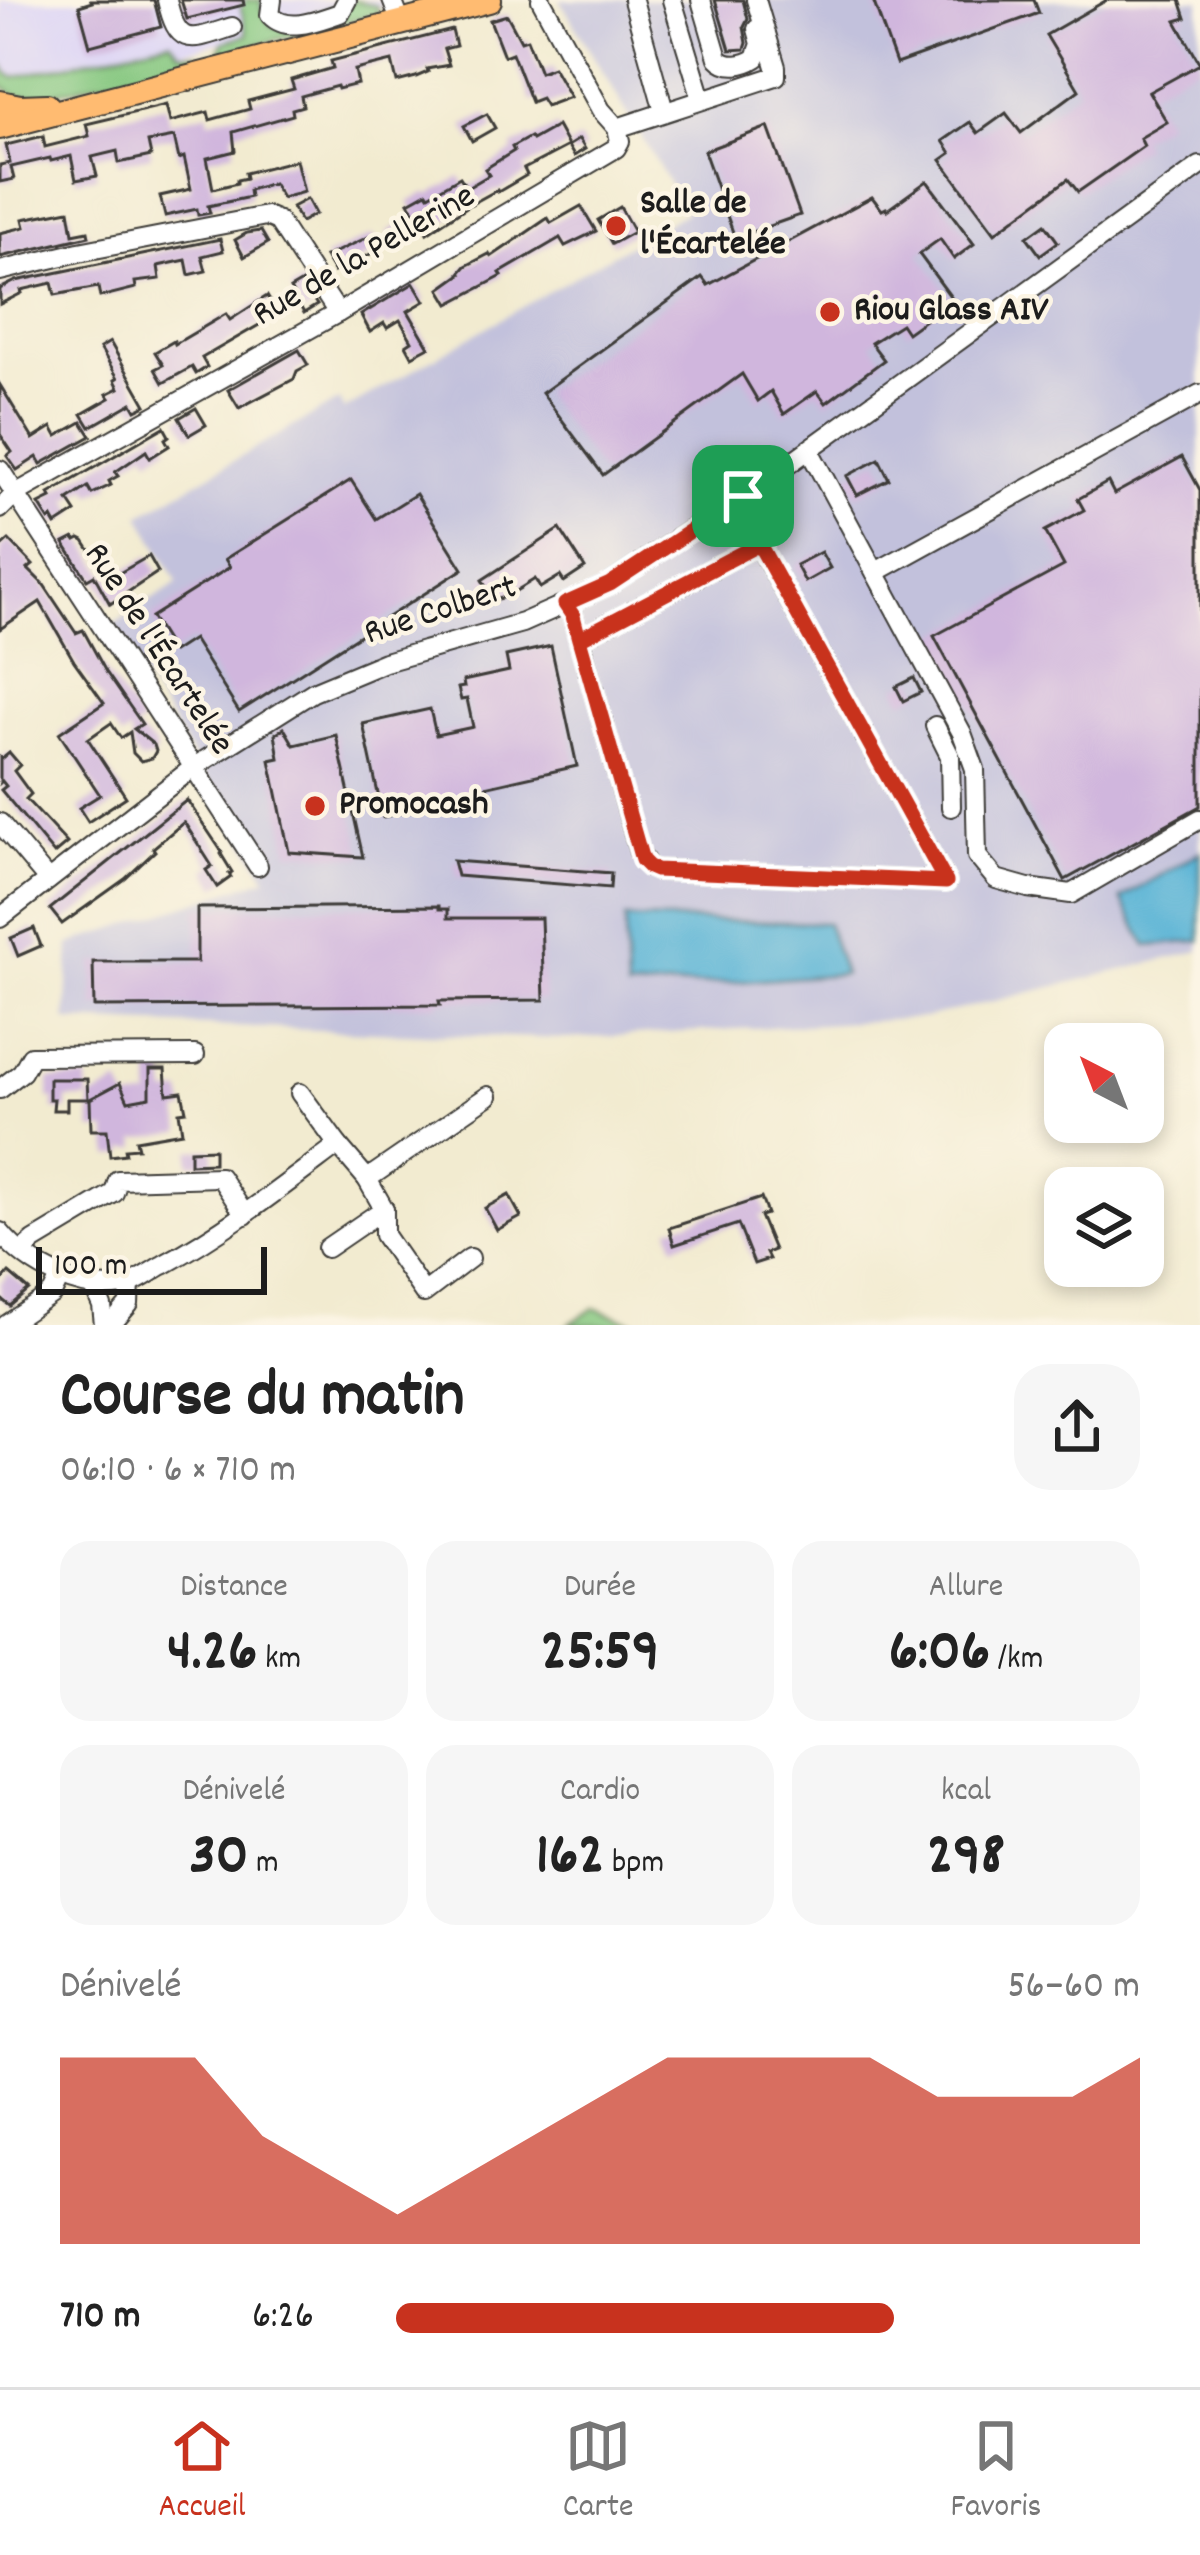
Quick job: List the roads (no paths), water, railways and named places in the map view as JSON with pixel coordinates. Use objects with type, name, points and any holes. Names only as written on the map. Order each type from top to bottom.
[{"type":"main road","points":[[0,127],[213,73],[397,12],[489,0]]},
{"type":"main road","points":[[0,103],[20,107],[86,104]]},
{"type":"street","points":[[166,0],[185,38],[232,27]]},
{"type":"street","points":[[272,0],[270,15],[277,23],[289,25],[335,15],[347,0]]},
{"type":"street","points":[[541,0],[601,110],[617,128],[776,76],[753,0]]},
{"type":"street","points":[[633,0],[664,111]]},
{"type":"street","points":[[672,0],[702,99]]},
{"type":"street","points":[[701,0],[718,58],[730,66],[752,61],[761,49],[753,0]]},
{"type":"street","points":[[204,36],[213,73]]},
{"type":"street","name":"Rue de la Pellerine","points":[[0,509],[15,494],[338,313],[616,148],[620,141],[617,128]]},
{"type":"street","name":"Rue Colbert","points":[[0,918],[194,767],[313,692],[385,662],[522,623],[610,584],[809,450],[1200,166]]},
{"type":"street","points":[[0,271],[266,216],[278,221],[338,313]]},
{"type":"street","points":[[876,572],[1200,394]]},
{"type":"street","points":[[809,450],[962,734],[975,770],[977,856],[996,879],[1071,894],[1200,819]]},
{"type":"street","name":"Rue de l'Écartelée","points":[[0,470],[258,866]]},
{"type":"street","points":[[565,604],[573,616],[639,852],[649,867],[946,882],[744,518],[743,496]]},
{"type":"street","points":[[579,639],[759,544]]},
{"type":"street","points":[[934,726],[950,756],[951,807]]},
{"type":"street","points":[[0,823],[48,880]]},
{"type":"street","points":[[0,1089],[22,1072],[31,1056],[195,1055]]},
{"type":"street","points":[[300,1093],[367,1179],[384,1208],[384,1235],[424,1293],[470,1258]]},
{"type":"street","points":[[367,1179],[488,1096]]},
{"type":"street","points":[[0,1232],[21,1252],[60,1276],[93,1286],[130,1283],[245,1215],[338,1145]]},
{"type":"street","points":[[21,1252],[114,1193],[118,1180],[220,1177],[245,1215]]},
{"type":"street","points":[[327,1248],[384,1208]]},
{"type":"street","points":[[5,1325],[52,1294],[60,1276]]},
{"type":"street","points":[[93,1286],[108,1325],[130,1304],[130,1283]]},
{"type":"water","points":[[1200,852],[1200,941],[1147,946],[1121,899]]},
{"type":"water","points":[[625,919],[827,923],[844,974],[627,990]]},
{"type":"place","name":"Salle de l'Écartelée","points":[[616,226]]},
{"type":"place","name":"Riou Glass AIV","points":[[830,312]]},
{"type":"place","name":"Promocash","points":[[315,806]]}]
